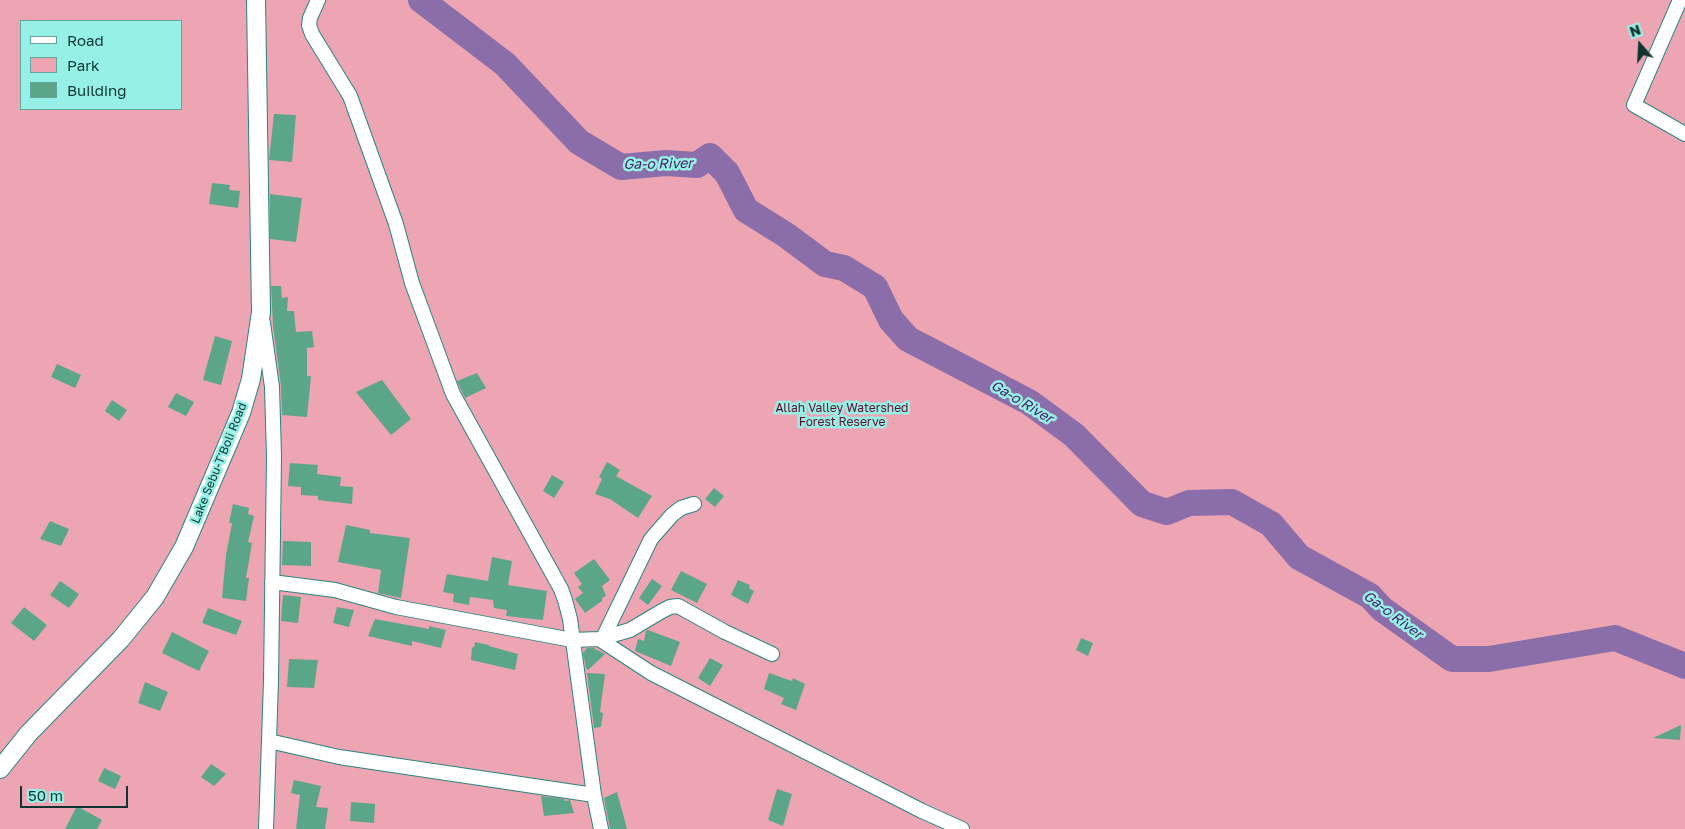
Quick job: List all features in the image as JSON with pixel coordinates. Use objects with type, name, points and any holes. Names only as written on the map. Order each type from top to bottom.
[{"type":"main road","name":"Lake Sebu-T'Boli Road","points":[[0,769],[29,733],[121,639],[155,597],[184,547],[241,413],[251,379],[261,312],[256,1]]},
{"type":"street","points":[[318,0],[310,18],[309,25],[312,34],[350,96],[396,224],[412,283],[453,394],[561,590],[570,619],[594,795],[601,829]]},
{"type":"street","points":[[1680,0],[1634,105],[1685,134]]},
{"type":"street","points":[[261,312],[272,387],[274,457],[266,829]]},
{"type":"street","points":[[601,639],[651,540],[672,515],[681,508],[694,504]]},
{"type":"street","points":[[272,582],[335,590],[396,607],[572,640],[601,639],[630,630],[662,611],[678,606],[725,632],[772,654]]},
{"type":"street","points":[[601,639],[651,673],[922,811],[962,829]]},
{"type":"street","points":[[269,741],[340,757],[594,795]]},
{"type":"green space","name":"Allah Valley Watershed Forest Reserve","points":[[0,0],[1685,0],[1685,829],[0,829]]},
{"type":"building","points":[[274,114],[296,115],[292,162],[269,160]]},
{"type":"building","points":[[212,183],[230,185],[229,190],[240,191],[238,208],[209,204]]},
{"type":"building","points":[[270,194],[302,198],[296,242],[270,239]]},
{"type":"building","points":[[271,286],[281,286],[282,298],[288,297],[287,311],[294,311],[296,332],[312,331],[314,347],[307,348],[307,376],[311,376],[307,417],[282,415]]},
{"type":"building","points":[[215,336],[232,341],[221,385],[203,380]]},
{"type":"building","points":[[57,364],[81,375],[75,388],[51,377]]},
{"type":"building","points":[[477,373],[486,388],[465,398],[457,381]]},
{"type":"building","points":[[382,380],[411,419],[391,435],[356,392]]},
{"type":"building","points":[[176,393],[194,402],[186,416],[168,407]]},
{"type":"building","points":[[112,400],[127,410],[119,421],[105,411]]},
{"type":"building","points":[[607,462],[620,470],[616,476],[652,496],[638,518],[610,499],[595,494],[602,479],[599,477]]},
{"type":"building","points":[[290,463],[318,465],[317,474],[341,477],[340,486],[353,487],[352,504],[318,500],[318,496],[301,495],[301,487],[288,486]]},
{"type":"building","points":[[552,475],[564,482],[554,498],[543,491]]},
{"type":"building","points":[[714,488],[724,496],[715,507],[705,499]]},
{"type":"building","points":[[233,504],[249,508],[248,514],[254,516],[248,542],[252,543],[246,578],[249,578],[246,601],[222,598],[226,555],[232,523],[229,523]]},
{"type":"building","points":[[50,521],[69,529],[61,546],[40,539]]},
{"type":"building","points":[[346,525],[370,530],[370,533],[410,538],[401,598],[378,593],[381,570],[338,562]]},
{"type":"building","points":[[283,541],[311,542],[311,566],[282,565]]},
{"type":"building","points":[[492,557],[512,561],[508,585],[547,591],[543,620],[506,616],[507,610],[494,608],[493,600],[470,597],[469,605],[453,602],[454,594],[443,592],[447,574],[488,581]]},
{"type":"building","points":[[594,559],[610,580],[602,586],[606,596],[585,613],[575,599],[583,593],[578,587],[582,584],[574,573]]},
{"type":"building","points":[[681,571],[707,584],[697,603],[671,590]]},
{"type":"building","points":[[652,579],[662,586],[648,605],[639,598]]},
{"type":"building","points":[[738,580],[750,585],[749,588],[754,591],[748,604],[731,595]]},
{"type":"building","points":[[60,581],[79,594],[69,608],[50,595]]},
{"type":"building","points":[[283,595],[301,597],[298,623],[281,621]]},
{"type":"building","points":[[24,607],[47,625],[34,641],[11,623]]},
{"type":"building","points":[[337,607],[354,610],[349,627],[333,623]]},
{"type":"building","points":[[208,608],[242,621],[236,635],[202,623]]},
{"type":"building","points":[[375,619],[429,629],[429,626],[446,630],[441,648],[412,641],[412,646],[368,636]]},
{"type":"building","points":[[648,630],[680,642],[671,666],[635,651],[638,639],[644,641],[646,631]]},
{"type":"building","points":[[172,632],[209,651],[199,671],[162,653]]},
{"type":"building","points":[[1081,638],[1093,643],[1088,656],[1076,650]]},
{"type":"building","points":[[475,642],[518,654],[515,670],[471,660],[472,648]]},
{"type":"building","points":[[587,648],[593,648],[605,654],[588,670],[583,653]]},
{"type":"building","points":[[710,658],[723,665],[710,686],[698,678]]},
{"type":"building","points":[[289,659],[318,660],[314,688],[287,687]]},
{"type":"building","points":[[587,673],[605,674],[600,712],[603,713],[601,727],[594,728]]},
{"type":"building","points":[[769,673],[792,681],[793,678],[805,684],[796,710],[781,704],[784,698],[764,689]]},
{"type":"building","points":[[145,682],[168,692],[160,711],[138,703]]},
{"type":"building","points":[[1681,725],[1680,740],[1653,738]]},
{"type":"building","points":[[211,764],[226,774],[214,786],[201,777]]},
{"type":"building","points":[[104,768],[121,776],[115,789],[98,781]]},
{"type":"building","points":[[294,780],[321,786],[316,807],[328,808],[325,829],[296,829],[300,795],[291,793]]},
{"type":"building","points":[[777,789],[792,794],[783,826],[768,820]]},
{"type":"building","points":[[617,792],[627,829],[610,829],[604,798]]},
{"type":"building","points":[[541,796],[564,799],[565,801],[570,800],[574,813],[544,816]]},
{"type":"building","points":[[351,802],[375,804],[374,823],[350,821]]},
{"type":"building","points":[[77,806],[102,820],[97,829],[65,829]]},
{"type":"waterway","name":"Ga-o River","points":[[421,0],[505,64],[579,142],[621,167],[666,163],[697,165],[710,156],[727,173],[746,210],[786,235],[825,264],[844,268],[875,287],[891,320],[908,339],[1029,402],[1074,435],[1142,504],[1167,512],[1189,503],[1232,502],[1271,524],[1299,557],[1370,596],[1382,609],[1452,659],[1489,659],[1615,638],[1685,666]]}]
